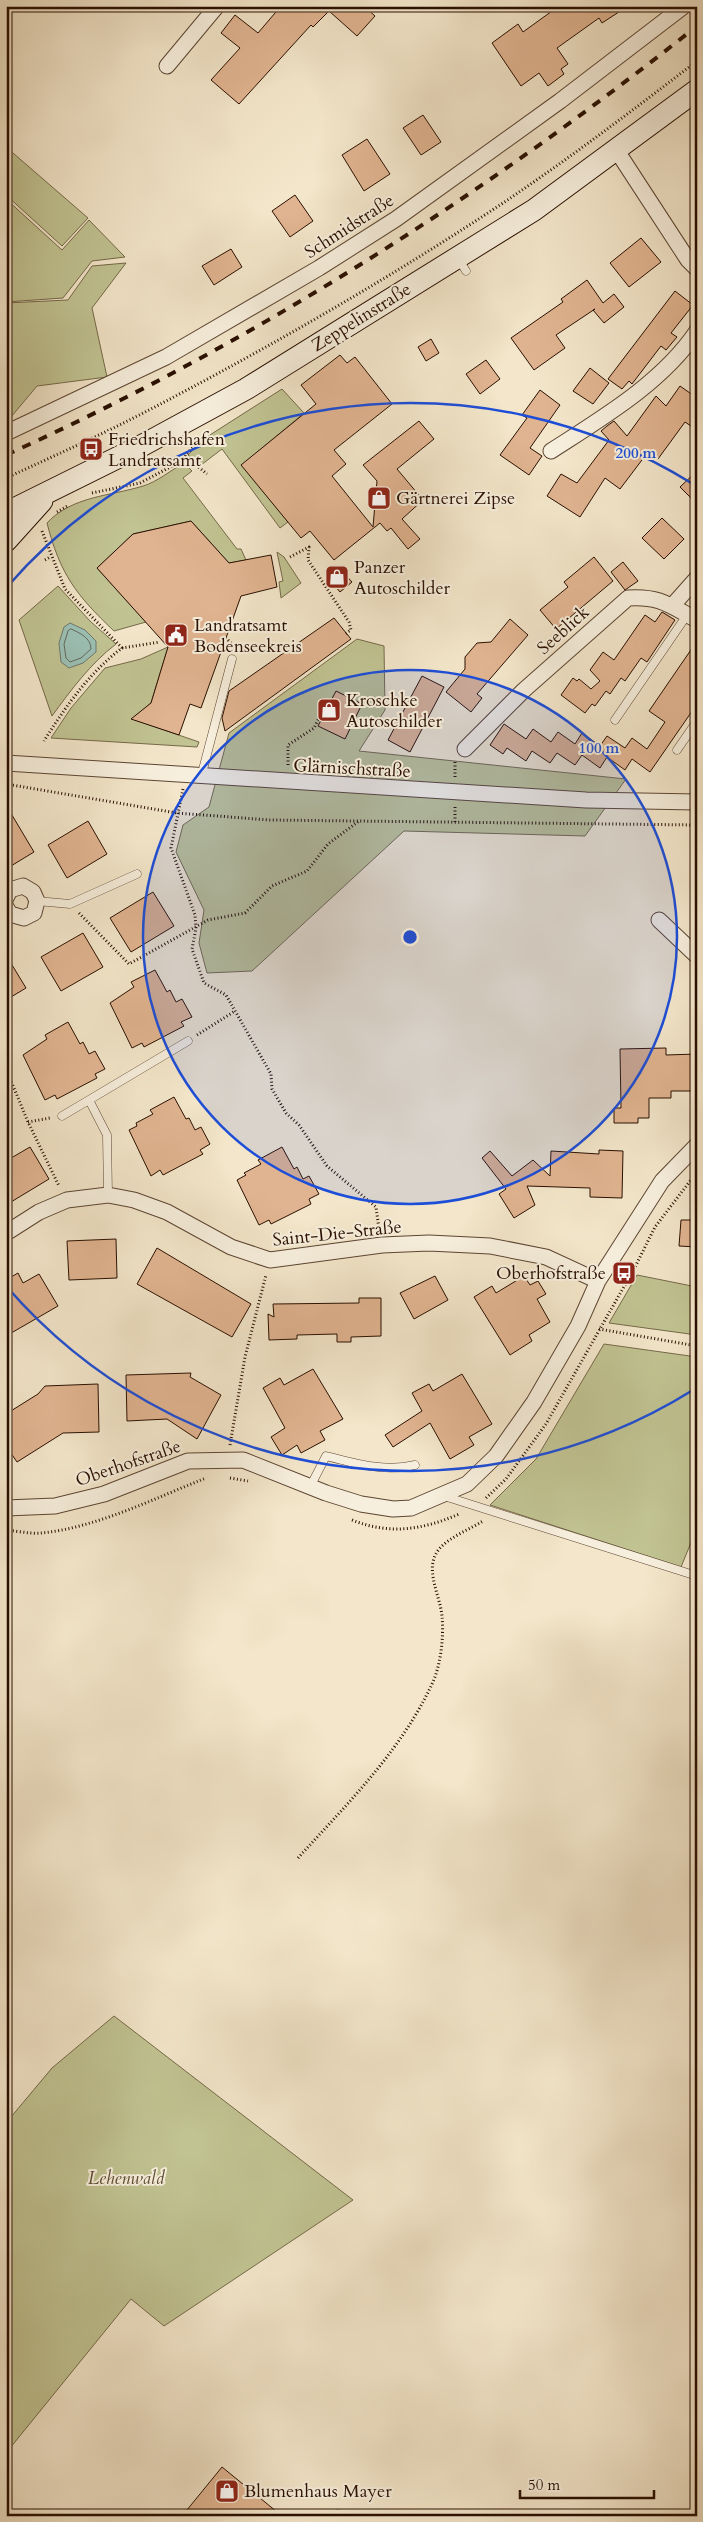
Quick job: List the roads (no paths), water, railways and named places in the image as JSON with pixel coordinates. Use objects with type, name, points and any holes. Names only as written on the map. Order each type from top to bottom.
[{"type":"main road","name":"Zeppelinstraße","points":[[6,513],[49,494],[246,388],[462,264],[697,90]]},
{"type":"main road","points":[[6,541],[49,494]]},
{"type":"street","points":[[167,66],[217,6]]},
{"type":"street","name":"Schmidstraße","points":[[6,433],[166,357],[327,264],[396,219],[560,101],[684,6]]},
{"type":"street","points":[[617,151],[688,260],[697,269]]},
{"type":"street","points":[[550,451],[606,415],[654,378],[690,341],[697,331]]},
{"type":"street","points":[[673,605],[697,578]]},
{"type":"street","name":"Seeblick","points":[[465,749],[524,690],[628,598],[648,597],[673,605],[692,617]]},
{"type":"street","name":"Glärnischstraße","points":[[6,763],[194,777],[586,800],[697,802]]},
{"type":"street","points":[[6,898],[10,890],[23,886],[33,892],[38,901],[34,912],[24,918],[10,914],[6,906]]},
{"type":"street","points":[[659,920],[694,949]]},
{"type":"street","name":"Oberhofstraße","points":[[6,1508],[55,1506],[104,1494],[188,1461],[243,1460],[310,1487],[361,1504],[393,1509],[411,1508],[443,1496],[467,1484],[496,1456],[534,1402],[578,1326],[598,1281],[662,1181],[697,1145]]},
{"type":"street","name":"Saint-Die-Straße","points":[[6,1233],[39,1212],[67,1200],[108,1195],[134,1200],[167,1212],[231,1247],[270,1260],[382,1245],[429,1243],[490,1246],[546,1257],[598,1281]]},
{"type":"lane","points":[[615,720],[692,617]]},
{"type":"lane","points":[[194,777],[232,659]]},
{"type":"lane","points":[[677,750],[697,720]]},
{"type":"lane","points":[[38,901],[70,904],[137,874]]},
{"type":"lane","points":[[62,1116],[188,1041]]},
{"type":"lane","points":[[89,1100],[107,1135],[108,1195]]},
{"type":"lane","points":[[310,1487],[326,1456],[360,1464],[396,1469],[415,1466]]},
{"type":"lane","points":[[443,1496],[697,1576]]},
{"type":"water","points":[[70,623],[85,630],[96,641],[96,652],[83,663],[69,668],[61,662],[59,643],[64,627]]},
{"type":"railway","points":[[6,455],[98,411],[189,364],[277,315],[365,262],[534,149],[697,26]]},
{"type":"place","name":"Friedrichshafen Landratsamt","points":[[91,449]]},
{"type":"place","name":"Gärtnerei Zipse","points":[[379,498]]},
{"type":"place","name":"Panzer Autoschilder","points":[[337,577]]},
{"type":"place","name":"Landratsamt Bodenseekreis","points":[[176,635]]},
{"type":"place","name":"Kroschke Autoschilder","points":[[329,710]]},
{"type":"place","name":"Oberhofstraße","points":[[624,1273]]},
{"type":"place","name":"Blumenhaus Mayer","points":[[227,2491]]},
{"type":"park label","name":"Lehenwald","points":[[126,2178]]}]
